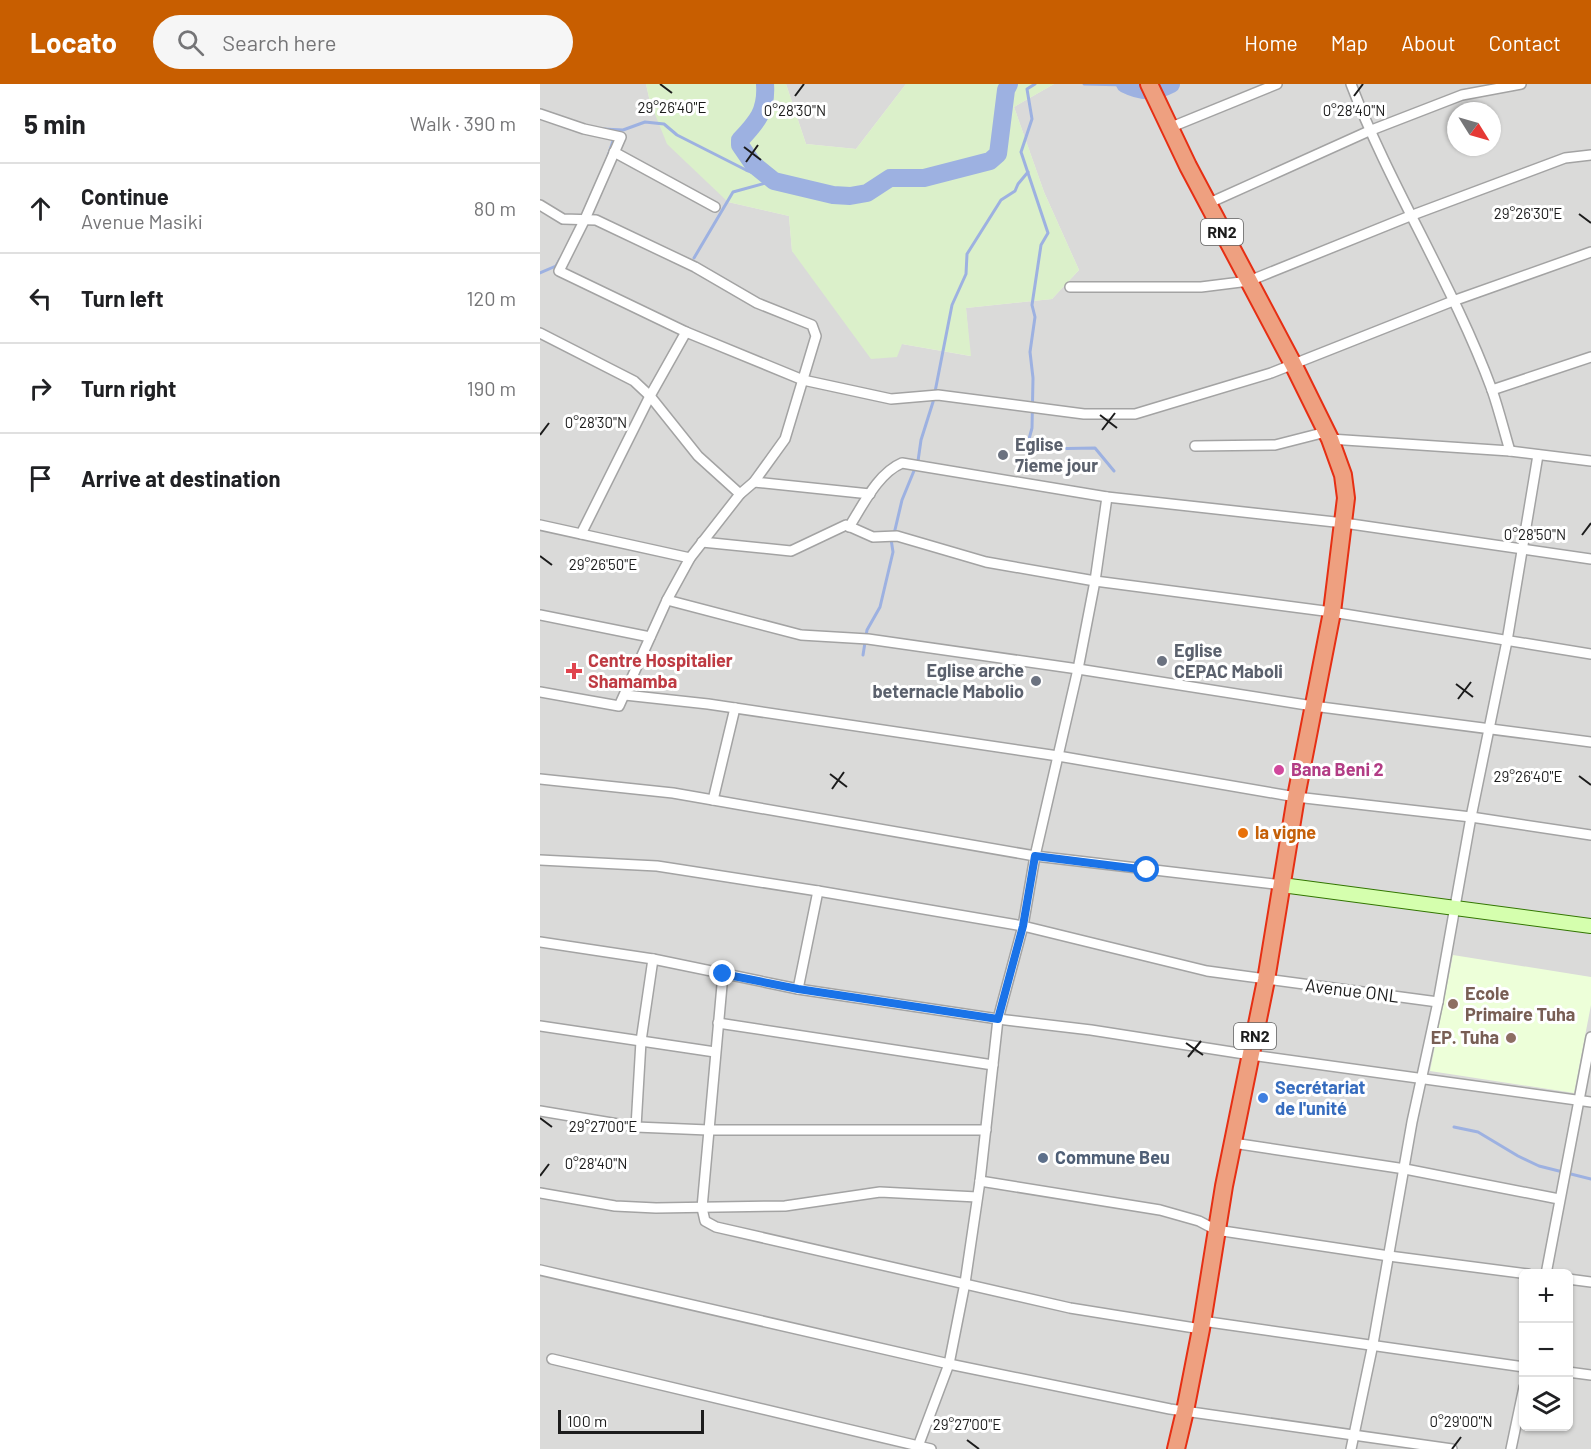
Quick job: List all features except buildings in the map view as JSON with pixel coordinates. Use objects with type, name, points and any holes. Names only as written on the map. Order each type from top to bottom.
[{"type":"highway","name":"RN2","points":[[1152,90],[1207,204],[1293,364],[1328,436],[1343,475],[1346,498],[1332,612],[1296,797],[1266,980],[1215,1230],[1201,1325],[1176,1449]]},
{"type":"street","points":[[1169,129],[1277,84]]},
{"type":"street","points":[[1351,84],[1369,131],[1453,301],[1492,390],[1509,451]]},
{"type":"street","points":[[1207,204],[1369,131],[1462,95],[1521,84]]},
{"type":"street","points":[[540,114],[584,129],[621,137],[559,271],[686,332],[803,380],[891,399],[934,395],[1084,414],[1135,414],[1271,374],[1453,301],[1591,252]]},
{"type":"street","points":[[614,152],[715,207]]},
{"type":"street","points":[[1070,287],[1201,287],[1249,281],[1410,216],[1565,158],[1591,155]]},
{"type":"street","points":[[540,205],[563,219],[596,220],[695,267],[757,303],[812,325],[816,336],[785,439],[754,482],[740,494],[690,558],[667,600],[619,706],[540,692]]},
{"type":"street","points":[[580,534],[650,396],[686,332]]},
{"type":"street","points":[[540,333],[634,381],[650,396],[698,456],[740,494]]},
{"type":"street","points":[[1492,390],[1591,357]]},
{"type":"street","points":[[1195,446],[1275,445],[1328,436],[1509,451],[1591,461]]},
{"type":"street","points":[[1351,1449],[1373,1344],[1421,1079],[1438,1002],[1488,728],[1507,641],[1539,455]]},
{"type":"street","points":[[849,527],[891,467],[902,463],[1107,497],[1344,523],[1591,559]]},
{"type":"street","points":[[754,482],[870,494]]},
{"type":"street","points":[[918,1447],[949,1364],[965,1283],[981,1181],[998,1019],[1023,926],[1035,856],[1078,669],[1095,581],[1107,497]]},
{"type":"street","points":[[540,525],[690,558]]},
{"type":"street","points":[[702,542],[791,551],[846,525],[873,537],[894,535],[986,562],[1095,581],[1332,612],[1591,654]]},
{"type":"street","points":[[667,600],[801,635],[865,638],[1313,706],[1591,742]]},
{"type":"street","points":[[540,615],[650,637]]},
{"type":"street","points":[[625,695],[735,708],[1058,756],[1296,797],[1471,817],[1591,835]]},
{"type":"street","points":[[713,800],[735,708]]},
{"type":"street","points":[[540,779],[673,793],[1035,856],[1282,885],[1591,926]]},
{"type":"street","name":"Avenue ONL","points":[[540,860],[657,866],[818,891],[1023,926],[1207,971],[1438,1002]]},
{"type":"street","points":[[798,989],[818,891]]},
{"type":"street","points":[[540,942],[653,959],[798,989],[1591,1102]]},
{"type":"street","points":[[636,1127],[641,1041],[653,959]]},
{"type":"street","points":[[723,974],[702,1208],[705,1221],[717,1227],[1070,1308],[1373,1344],[1519,1365]]},
{"type":"street","points":[[718,1023],[993,1065]]},
{"type":"street","points":[[540,1026],[715,1052]]},
{"type":"street","points":[[1547,1269],[1591,1037]]},
{"type":"street","points":[[540,1112],[636,1127],[708,1130],[986,1130]]},
{"type":"street","points":[[1233,1143],[1405,1169],[1559,1198]]},
{"type":"street","points":[[981,1181],[1160,1210],[1199,1221],[1215,1230],[1519,1273]]},
{"type":"street","points":[[540,1194],[615,1206],[656,1208],[785,1206],[880,1192],[977,1197]]},
{"type":"street","points":[[540,1270],[949,1364],[1185,1412],[1452,1449]]},
{"type":"street","points":[[1573,1280],[1591,1282]]},
{"type":"street","points":[[552,1359],[931,1449]]},
{"type":"street","points":[[1573,1373],[1591,1375]]},
{"type":"street","points":[[1511,1449],[1519,1411]]},
{"type":"shaded area","points":[[540,84],[646,84],[650,102],[728,202],[789,216],[792,251],[902,344],[970,356],[966,308],[1052,299],[1079,270],[1044,192],[1014,107],[1054,84],[1591,84],[1591,1449],[540,1449]]},
{"type":"shaded area","points":[[646,84],[786,84],[806,144],[856,149],[906,84],[1054,84],[1014,107],[1044,192],[1079,270],[1052,299],[966,308],[971,356],[902,344],[897,357],[871,359],[792,251],[789,216],[728,202],[667,144],[650,102]]},
{"type":"shaded area","points":[[786,84],[906,84],[856,149],[806,144]]},
{"type":"shaded area","name":"EP. Tuha","points":[[1453,955],[1591,977],[1591,1005],[1574,1093],[1430,1071]]},
{"type":"waterway","points":[[765,84],[764,102],[760,115],[740,140],[740,145],[753,164],[774,181],[833,195],[850,196],[867,193],[890,178],[924,178],[990,161],[998,154],[1006,90],[1009,84]]},
{"type":"waterway","points":[[1035,84],[1027,89],[1032,119],[1021,152],[1048,233],[1041,245],[1032,305],[1035,317],[1030,352],[1033,378],[1032,428],[1029,439],[1033,447],[1039,449],[1095,448],[1114,471]]},
{"type":"waterway","points":[[1084,84],[1127,85]]},
{"type":"waterway","points":[[1125,84],[1137,89],[1148,90],[1159,89],[1171,84]]},
{"type":"waterway","points":[[603,129],[623,130],[645,122],[664,124],[677,135],[746,170],[774,181]]},
{"type":"waterway","points":[[608,156],[613,141]]},
{"type":"waterway","points":[[894,534],[902,500],[918,461],[921,440],[933,402],[952,305],[966,274],[967,254],[1001,200],[1015,191],[1028,172]]},
{"type":"waterway","points":[[694,258],[733,192],[773,181]]},
{"type":"waterway","points":[[540,273],[556,266],[560,259]]},
{"type":"waterway","points":[[863,655],[867,630],[880,607],[893,552],[891,539]]},
{"type":"waterway","points":[[1454,1127],[1478,1132],[1539,1166],[1591,1179]]},
{"type":"place","name":"Eglise 7ieme jour","points":[[1003,455]]},
{"type":"place","name":"Eglise CEPAC Maboli","points":[[1162,661]]},
{"type":"place","name":"Centre Hospitalier Shamamba","points":[[574,671]]},
{"type":"place","name":"Eglise arche beternacle Mabolio","points":[[1036,681]]},
{"type":"place","name":"Bana Beni 2","points":[[1279,770]]},
{"type":"place","name":"la vigne","points":[[1243,833]]},
{"type":"place","name":"Ecole Primaire Tuha","points":[[1453,1004]]},
{"type":"place","name":"EP. Tuha","points":[[1511,1038]]},
{"type":"place","name":"Secrétariat de l'unité","points":[[1263,1098]]},
{"type":"place","name":"Commune Beu","points":[[1043,1158]]},
{"type":"route","points":[[723,974],[798,989],[998,1019],[1023,926],[1035,856],[1147,870]]}]
